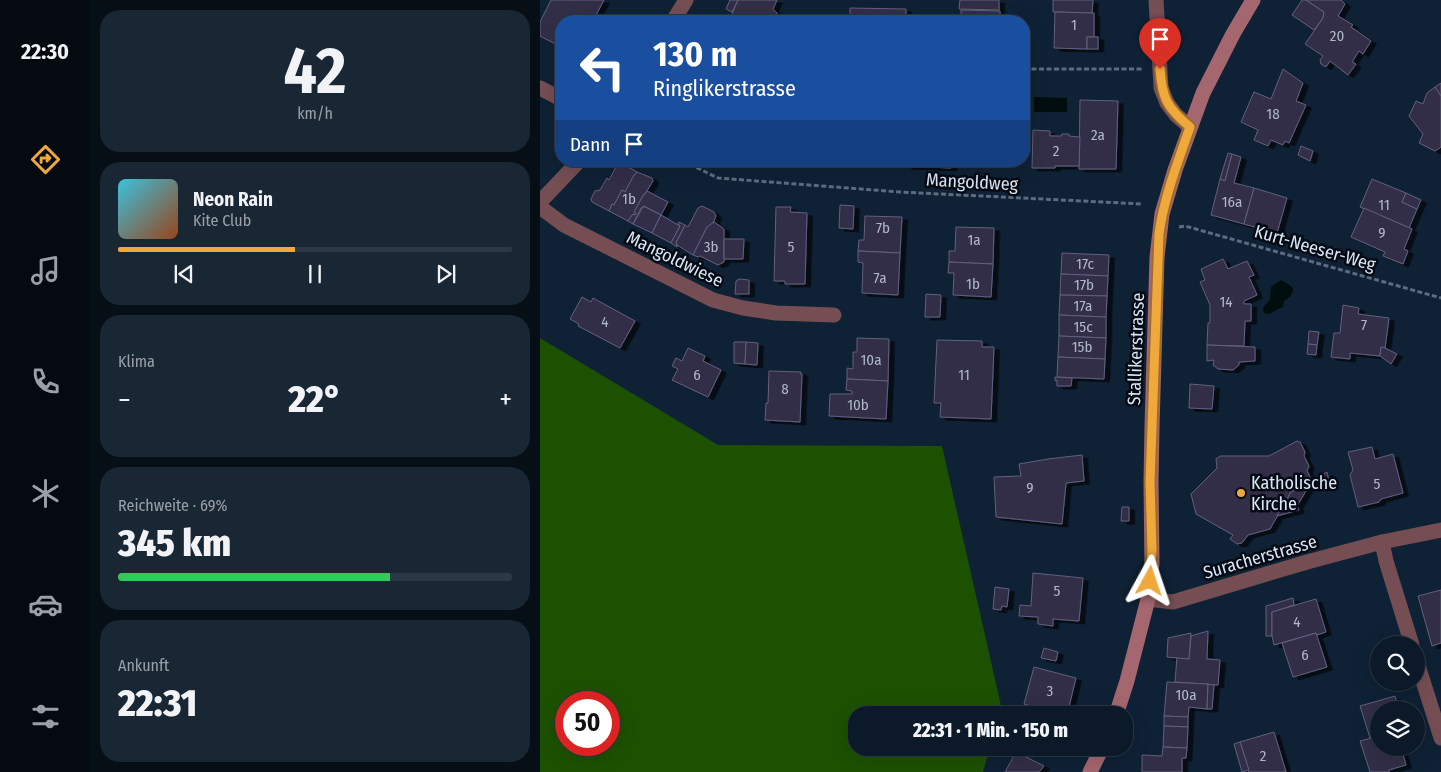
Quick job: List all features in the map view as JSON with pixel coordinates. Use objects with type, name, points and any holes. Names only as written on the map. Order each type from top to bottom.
[{"type":"main road","name":"Stallikerstrasse","points":[[1119,706],[1148,599],[1152,550],[1150,482],[1159,234],[1162,214],[1174,170],[1203,93],[1253,0]]},
{"type":"main road","points":[[1090,772],[1098,756]]},
{"type":"street","points":[[677,15],[686,0]]},
{"type":"street","points":[[1156,0],[1161,88],[1167,103],[1176,115],[1190,127]]},
{"type":"street","points":[[540,88],[555,96]]},
{"type":"street","points":[[540,202],[573,167]]},
{"type":"street","name":"Mangoldwiese","points":[[540,207],[564,225],[713,300],[743,308],[776,313],[834,315]]},
{"type":"street","name":"Suracherstrasse","points":[[1148,599],[1173,602],[1307,562],[1382,542],[1441,530]]},
{"type":"street","points":[[1382,542],[1409,636]]},
{"type":"street","points":[[1425,687],[1441,738]]},
{"type":"path","points":[[1030,69],[1160,69]]},
{"type":"path","name":"Mangoldweg","points":[[695,167],[718,178],[900,192],[1143,204]]},
{"type":"path","name":"Kurt-Neeser-Weg","points":[[1181,227],[1185,226],[1441,298]]},
{"type":"green space","points":[[540,338],[718,445],[942,446],[1001,706],[848,706],[848,756],[988,756],[983,772],[540,772]]},
{"type":"shaded area","points":[[1034,97],[1067,98],[1067,112],[1034,112]]},
{"type":"shaded area","points":[[1281,280],[1293,288],[1293,290],[1284,301],[1283,307],[1266,314],[1263,308],[1270,299],[1271,287]]},
{"type":"building","points":[[551,0],[604,0],[596,15],[555,15],[555,44],[540,36],[540,22]]},
{"type":"building","points":[[730,0],[738,0],[732,12],[726,9]]},
{"type":"building","points":[[738,0],[777,0],[773,9],[776,15],[732,15]]},
{"type":"building","points":[[960,0],[999,0],[999,10],[959,9]]},
{"type":"building","points":[[1053,0],[1093,0],[1092,13],[1053,12]]},
{"type":"building","points":[[1302,0],[1306,0],[1324,12],[1323,18],[1314,30],[1292,15]]},
{"type":"building","points":[[1306,0],[1341,0],[1345,4],[1338,16],[1353,25],[1351,27],[1371,41],[1363,54],[1359,51],[1352,62],[1356,64],[1348,75],[1330,61],[1326,67],[1321,64],[1320,60],[1323,56],[1305,44],[1323,18],[1324,12]]},
{"type":"building","points":[[850,8],[906,9],[906,15],[850,15]]},
{"type":"building","points":[[961,10],[1000,11],[1000,15],[961,15]]},
{"type":"building","points":[[1055,12],[1094,13],[1094,37],[1087,37],[1087,49],[1054,48]]},
{"type":"building","points":[[1087,37],[1098,37],[1098,49],[1087,49]]},
{"type":"building","points":[[1283,69],[1303,83],[1296,101],[1306,105],[1289,143],[1285,141],[1283,145],[1271,140],[1268,146],[1254,140],[1258,130],[1241,122],[1254,92],[1271,99]]},
{"type":"building","points":[[1441,83],[1441,96],[1435,87]]},
{"type":"building","points":[[1435,87],[1441,96],[1441,147],[1435,151],[1419,143],[1423,134],[1409,116],[1416,101],[1423,104],[1427,93]]},
{"type":"building","points":[[1080,100],[1118,101],[1116,169],[1079,169]]},
{"type":"building","points":[[1033,130],[1050,131],[1050,136],[1069,134],[1069,136],[1080,137],[1079,166],[1032,168]]},
{"type":"building","points":[[1301,146],[1313,151],[1310,161],[1298,155]]},
{"type":"building","points":[[1228,153],[1232,154],[1225,181],[1220,179]]},
{"type":"building","points":[[1232,154],[1241,157],[1234,183],[1254,188],[1244,224],[1211,215],[1220,179],[1225,181]]},
{"type":"building","points":[[616,167],[628,167],[637,172],[625,192],[622,190],[609,211],[592,202],[591,199],[595,191],[600,190],[607,178],[609,180]]},
{"type":"building","points":[[637,172],[652,178],[653,181],[634,212],[636,213],[635,215],[633,214],[628,221],[609,211],[622,190],[625,192]]},
{"type":"building","points":[[1372,179],[1406,193],[1402,202],[1417,209],[1409,228],[1360,207]]},
{"type":"building","points":[[1254,188],[1287,198],[1277,233],[1244,224]]},
{"type":"building","points":[[647,191],[668,202],[661,215],[644,206],[641,208],[633,224],[628,221],[633,214],[635,215],[636,213],[634,212]]},
{"type":"building","points":[[1406,193],[1421,200],[1417,209],[1402,202]]},
{"type":"building","points":[[840,205],[854,206],[853,229],[839,228]]},
{"type":"building","points":[[702,206],[714,212],[716,216],[713,223],[707,227],[693,255],[676,243],[685,225],[688,227],[698,208]]},
{"type":"building","points":[[643,207],[661,215],[652,233],[633,224]]},
{"type":"building","points":[[776,207],[791,207],[790,212],[807,213],[805,284],[785,284],[785,281],[774,281]]},
{"type":"building","points":[[1364,208],[1412,229],[1404,249],[1408,251],[1403,264],[1383,256],[1385,252],[1351,237]]},
{"type":"building","points":[[661,215],[680,226],[671,243],[652,233]]},
{"type":"building","points":[[865,216],[902,217],[900,253],[858,251],[859,240],[864,240]]},
{"type":"building","points":[[679,222],[685,225],[676,242],[677,247],[671,243],[680,226]]},
{"type":"building","points":[[714,222],[724,229],[724,262],[718,265],[700,256],[693,255],[707,227]]},
{"type":"building","points":[[956,227],[994,228],[993,264],[949,262],[949,251],[955,251]]},
{"type":"building","points":[[724,239],[744,239],[743,259],[724,259]]},
{"type":"building","points":[[858,251],[900,253],[898,295],[862,293],[863,263],[858,262]]},
{"type":"building","points":[[1062,253],[1109,255],[1108,276],[1061,274]]},
{"type":"building","points":[[1223,259],[1228,269],[1247,261],[1254,275],[1249,277],[1257,295],[1244,301],[1244,304],[1251,304],[1251,321],[1245,321],[1244,346],[1207,345],[1210,305],[1200,282],[1205,280],[1201,269]]},
{"type":"building","points":[[949,262],[993,264],[991,297],[953,295],[954,273],[948,273]]},
{"type":"building","points":[[1061,274],[1108,276],[1107,296],[1060,295]]},
{"type":"building","points":[[739,279],[749,280],[749,294],[735,294],[736,281]]},
{"type":"building","points":[[926,294],[941,295],[940,317],[925,317]]},
{"type":"building","points":[[1060,295],[1107,296],[1106,317],[1059,315]]},
{"type":"building","points":[[582,297],[591,302],[593,298],[635,321],[620,348],[578,326],[579,324],[570,319]]},
{"type":"building","points":[[1343,305],[1359,308],[1358,314],[1389,318],[1385,348],[1381,347],[1380,356],[1350,353],[1350,359],[1331,357],[1334,333],[1340,333]]},
{"type":"building","points":[[1059,315],[1106,317],[1106,338],[1059,336]]},
{"type":"building","points":[[1309,331],[1319,332],[1317,345],[1308,344]]},
{"type":"building","points":[[1059,336],[1106,338],[1105,359],[1058,357]]},
{"type":"building","points":[[857,338],[889,339],[888,381],[847,379],[847,368],[853,369],[853,352],[857,352]]},
{"type":"building","points":[[937,340],[982,341],[982,347],[994,347],[991,419],[940,417],[941,403],[934,403]]},
{"type":"building","points":[[734,342],[746,342],[745,364],[734,363]]},
{"type":"building","points":[[746,342],[758,343],[757,365],[745,364]]},
{"type":"building","points":[[1308,344],[1317,345],[1316,355],[1307,354]]},
{"type":"building","points":[[1207,345],[1255,347],[1255,361],[1239,362],[1239,365],[1233,370],[1218,369],[1213,365],[1214,360],[1207,361]]},
{"type":"building","points":[[1381,347],[1397,354],[1391,364],[1380,356]]},
{"type":"building","points":[[688,348],[705,356],[703,361],[721,370],[708,397],[672,380],[678,369],[672,366],[676,358],[682,361]]},
{"type":"building","points":[[1058,357],[1105,359],[1104,379],[1057,377]]},
{"type":"building","points":[[769,371],[801,372],[800,422],[765,420],[766,403],[768,403]]},
{"type":"building","points":[[1055,377],[1072,378],[1071,386],[1057,386]]},
{"type":"building","points":[[847,379],[888,381],[886,419],[829,416],[830,394],[852,394],[852,391],[846,390]]},
{"type":"building","points":[[1190,384],[1214,386],[1212,409],[1189,408]]},
{"type":"building","name":"Katholische Kirche","points":[[1297,441],[1300,442],[1305,452],[1304,456],[1309,466],[1307,471],[1312,481],[1291,492],[1270,529],[1248,535],[1242,543],[1237,544],[1230,539],[1233,535],[1196,514],[1191,494],[1217,468],[1216,459],[1220,456],[1269,456]]},
{"type":"building","points":[[1372,447],[1375,459],[1393,454],[1403,493],[1358,507],[1350,475],[1353,470],[1348,452]]},
{"type":"building","points":[[1082,455],[1084,481],[1066,483],[1062,524],[996,517],[994,477],[1021,476],[1019,464]]},
{"type":"building","points":[[1327,472],[1330,485],[1323,486],[1320,476]]},
{"type":"building","points":[[1312,481],[1297,506],[1299,510],[1277,516],[1291,492]]},
{"type":"building","points":[[1122,507],[1129,507],[1129,521],[1121,521]]},
{"type":"building","points":[[1033,573],[1083,578],[1079,621],[1053,619],[1053,626],[1038,624],[1038,617],[1019,616],[1020,605],[1031,606]]},
{"type":"building","points":[[995,587],[1009,589],[1007,607],[1002,606],[1001,610],[993,609]]},
{"type":"building","points":[[1441,590],[1441,643],[1432,646],[1418,596]]},
{"type":"building","points":[[1293,598],[1294,605],[1272,612],[1272,636],[1266,636],[1266,606]]},
{"type":"building","points":[[1316,599],[1326,632],[1274,645],[1272,612]]},
{"type":"building","points":[[1208,631],[1207,659],[1220,660],[1218,685],[1175,682],[1177,657],[1189,659],[1191,636]]},
{"type":"building","points":[[1191,633],[1189,659],[1167,657],[1168,638]]},
{"type":"building","points":[[1316,633],[1327,667],[1293,677],[1282,643]]},
{"type":"building","points":[[1044,648],[1058,652],[1056,661],[1041,658]]},
{"type":"building","points":[[1034,667],[1076,678],[1069,706],[1031,706],[1024,704]]},
{"type":"building","points":[[1167,682],[1208,684],[1207,709],[1189,707],[1188,717],[1164,716]]},
{"type":"building","points":[[1208,684],[1214,685],[1212,709],[1207,709]]},
{"type":"building","points":[[1395,696],[1396,701],[1378,701]]},
{"type":"building","points":[[1370,703],[1370,738],[1360,706]]},
{"type":"building","points":[[1164,716],[1188,717],[1188,727],[1164,726]]},
{"type":"building","points":[[1164,726],[1188,727],[1187,748],[1163,747]]},
{"type":"building","points":[[1274,732],[1286,772],[1249,772],[1240,742]]},
{"type":"building","points":[[1370,738],[1370,756],[1403,756],[1406,765],[1389,770],[1389,772],[1370,772],[1360,741]]},
{"type":"building","points":[[1240,742],[1249,770],[1242,772],[1234,744]]},
{"type":"building","points":[[1163,747],[1187,748],[1186,758],[1182,758],[1182,772],[1142,772],[1142,755],[1162,756]]},
{"type":"building","points":[[1014,756],[1024,756],[1044,766],[1039,772],[1005,772]]},
{"type":"place","name":"Katholische Kirche","points":[[1241,493]]},
{"type":"route","points":[[1150,581],[1152,564],[1150,482],[1159,234],[1162,214],[1174,170],[1190,127],[1176,115],[1167,103],[1161,88],[1160,69]]}]
